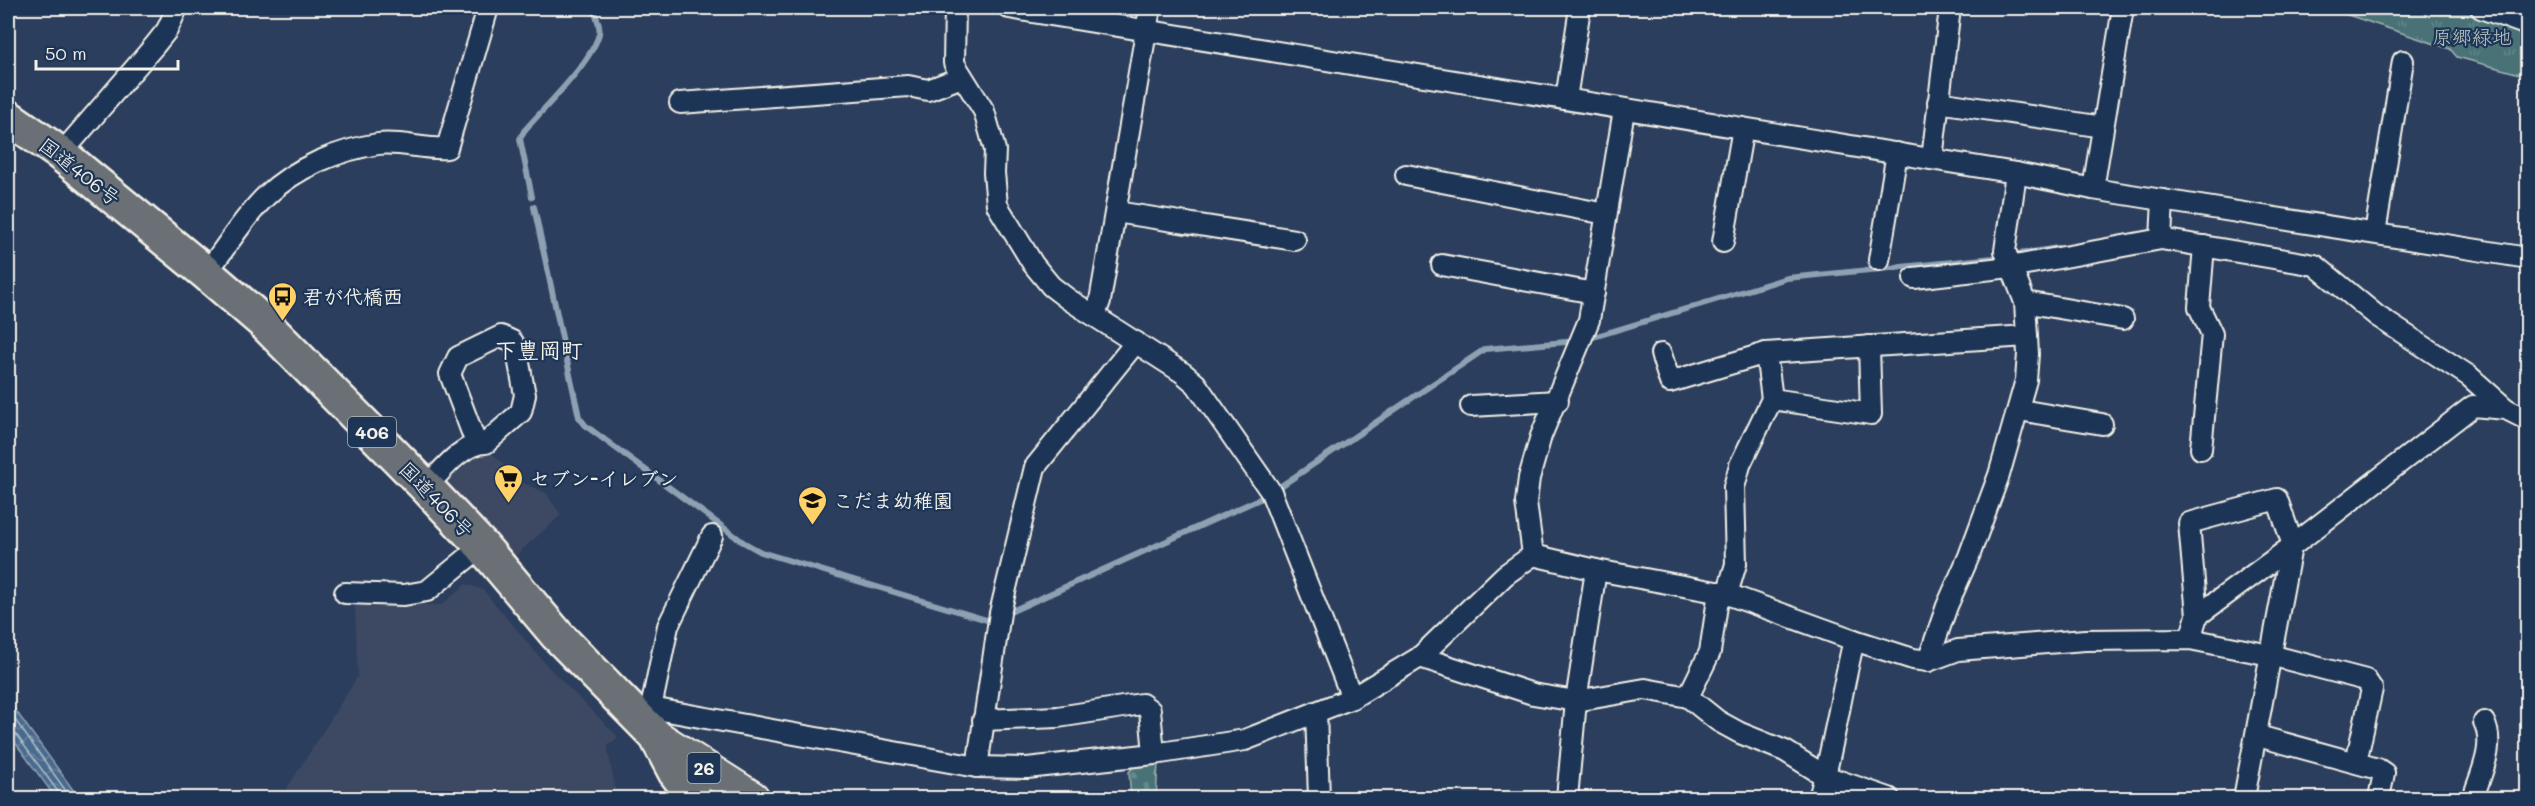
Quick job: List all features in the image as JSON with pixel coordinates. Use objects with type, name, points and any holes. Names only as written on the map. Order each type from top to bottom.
[{"type":"highway","name":"国道406号","points":[[8,117],[61,154],[262,321],[482,546],[557,635],[649,722],[675,772],[694,798]]},
{"type":"main road","name":"26","points":[[649,722],[753,798]]},
{"type":"street","points":[[61,154],[167,30],[177,8]]},
{"type":"street","points":[[206,273],[266,197],[297,172],[350,150],[378,144],[390,143],[434,150],[447,148],[488,8]]},
{"type":"street","points":[[955,8],[954,63],[984,111],[995,150],[994,173],[997,205],[1033,264],[1051,286],[1183,373],[1196,384],[1271,492],[1352,698]]},
{"type":"street","points":[[1009,8],[1624,110],[2016,172],[2093,189],[2528,258]]},
{"type":"street","points":[[1095,315],[1100,301],[1116,212],[1150,8]]},
{"type":"street","points":[[1566,99],[1580,8]]},
{"type":"street","points":[[1932,159],[1950,8]]},
{"type":"street","points":[[2093,189],[2123,8]]},
{"type":"street","points":[[2481,8],[2528,25]]},
{"type":"street","points":[[2375,233],[2403,61]]},
{"type":"street","points":[[680,103],[908,86],[928,90],[962,77]]},
{"type":"street","points":[[1938,102],[2103,127]]},
{"type":"street","points":[[1533,555],[1526,502],[1529,478],[1541,436],[1584,333],[1624,110]]},
{"type":"street","points":[[1723,242],[1743,128]]},
{"type":"street","points":[[1879,260],[1897,153]]},
{"type":"street","points":[[1928,661],[1947,606],[1969,556],[1999,476],[2026,380],[2025,302],[2008,260],[2016,172]]},
{"type":"street","points":[[1406,175],[1606,214]]},
{"type":"street","points":[[2161,239],[2163,200]]},
{"type":"street","points":[[1116,212],[1295,240]]},
{"type":"street","points":[[1914,278],[2008,260],[2161,239],[2315,265],[2377,316],[2469,376],[2506,409],[2528,420]]},
{"type":"street","points":[[2201,449],[2212,334],[2199,307],[2204,246]]},
{"type":"street","points":[[1442,265],[1593,293]]},
{"type":"street","points":[[2025,302],[2123,319]]},
{"type":"street","points":[[426,487],[453,460],[476,443],[486,443],[521,412],[525,394],[516,347],[512,341],[501,336],[458,357],[450,374],[476,443]]},
{"type":"street","points":[[1661,354],[1670,382],[1766,353],[2027,336]]},
{"type":"street","points":[[977,767],[1000,613],[1035,467],[1136,342]]},
{"type":"street","points":[[1772,399],[1871,414],[1869,346]]},
{"type":"street","points":[[1688,697],[1710,652],[1723,593],[1736,564],[1734,488],[1748,446],[1772,399],[1766,353]]},
{"type":"street","points":[[1471,406],[1557,401]]},
{"type":"street","points":[[2197,616],[2474,406],[2506,409]]},
{"type":"street","points":[[2019,410],[2102,424]]},
{"type":"street","points":[[2190,639],[2197,616],[2189,523],[2277,499],[2292,546],[2258,736],[2244,798]]},
{"type":"street","points":[[712,536],[668,626],[649,722],[977,767],[1027,768],[1154,754],[1245,740],[1352,698],[1420,657],[1505,575],[1533,555],[1596,570],[1723,593],[1854,640],[1928,661],[1958,650],[2085,640],[2190,639],[2271,655],[2366,680],[2372,689],[2356,762]]},
{"type":"street","points":[[345,593],[404,595],[427,591],[482,546]]},
{"type":"street","points":[[1567,798],[1575,701],[1596,570]]},
{"type":"street","points":[[1819,798],[1854,640]]},
{"type":"street","points":[[1420,657],[1533,694],[1575,701],[1645,689],[1688,697],[1718,721],[1785,751],[1825,776],[1889,798]]},
{"type":"street","points":[[983,720],[1058,717],[1142,704],[1150,710],[1154,754]]},
{"type":"street","points":[[1316,712],[1319,798]]},
{"type":"street","points":[[2473,798],[2489,745],[2490,733],[2484,722]]},
{"type":"street","points":[[2258,736],[2356,762],[2384,773],[2380,793]]},
{"type":"shaded area","name":"セブン-イレブン","points":[[491,452],[521,482],[546,493],[561,515],[515,556],[445,483],[475,457]]},
{"type":"shaded area","points":[[466,584],[483,590],[549,668],[618,737],[607,746],[617,798],[281,798],[358,676],[355,606],[442,605]]},
{"type":"green space","name":"原郷緑地","points":[[2327,8],[2464,8],[2527,32],[2527,76],[2457,57],[2450,49]]},
{"type":"green space","points":[[1158,763],[1156,798],[1131,798],[1129,772],[1134,766]]},
{"type":"water","points":[[8,700],[79,798],[56,798],[8,733]]},
{"type":"waterway","points":[[532,197],[520,139],[524,131],[577,71],[594,46],[599,27],[592,8]]},
{"type":"waterway","points":[[534,207],[579,417],[586,426],[743,542],[761,552],[990,621],[1264,497]]},
{"type":"waterway","points":[[1587,339],[1787,278],[1994,258],[2058,248]]},
{"type":"waterway","points":[[1278,488],[1485,349],[1577,341]]},
{"type":"place","name":"君が代橋西","points":[[282,322]]},
{"type":"place","name":"セブン-イレブン","points":[[509,504]]},
{"type":"place","name":"こだま幼稚園","points":[[812,526]]},
{"type":"district","name":"下豊岡町","points":[[539,349]]}]
